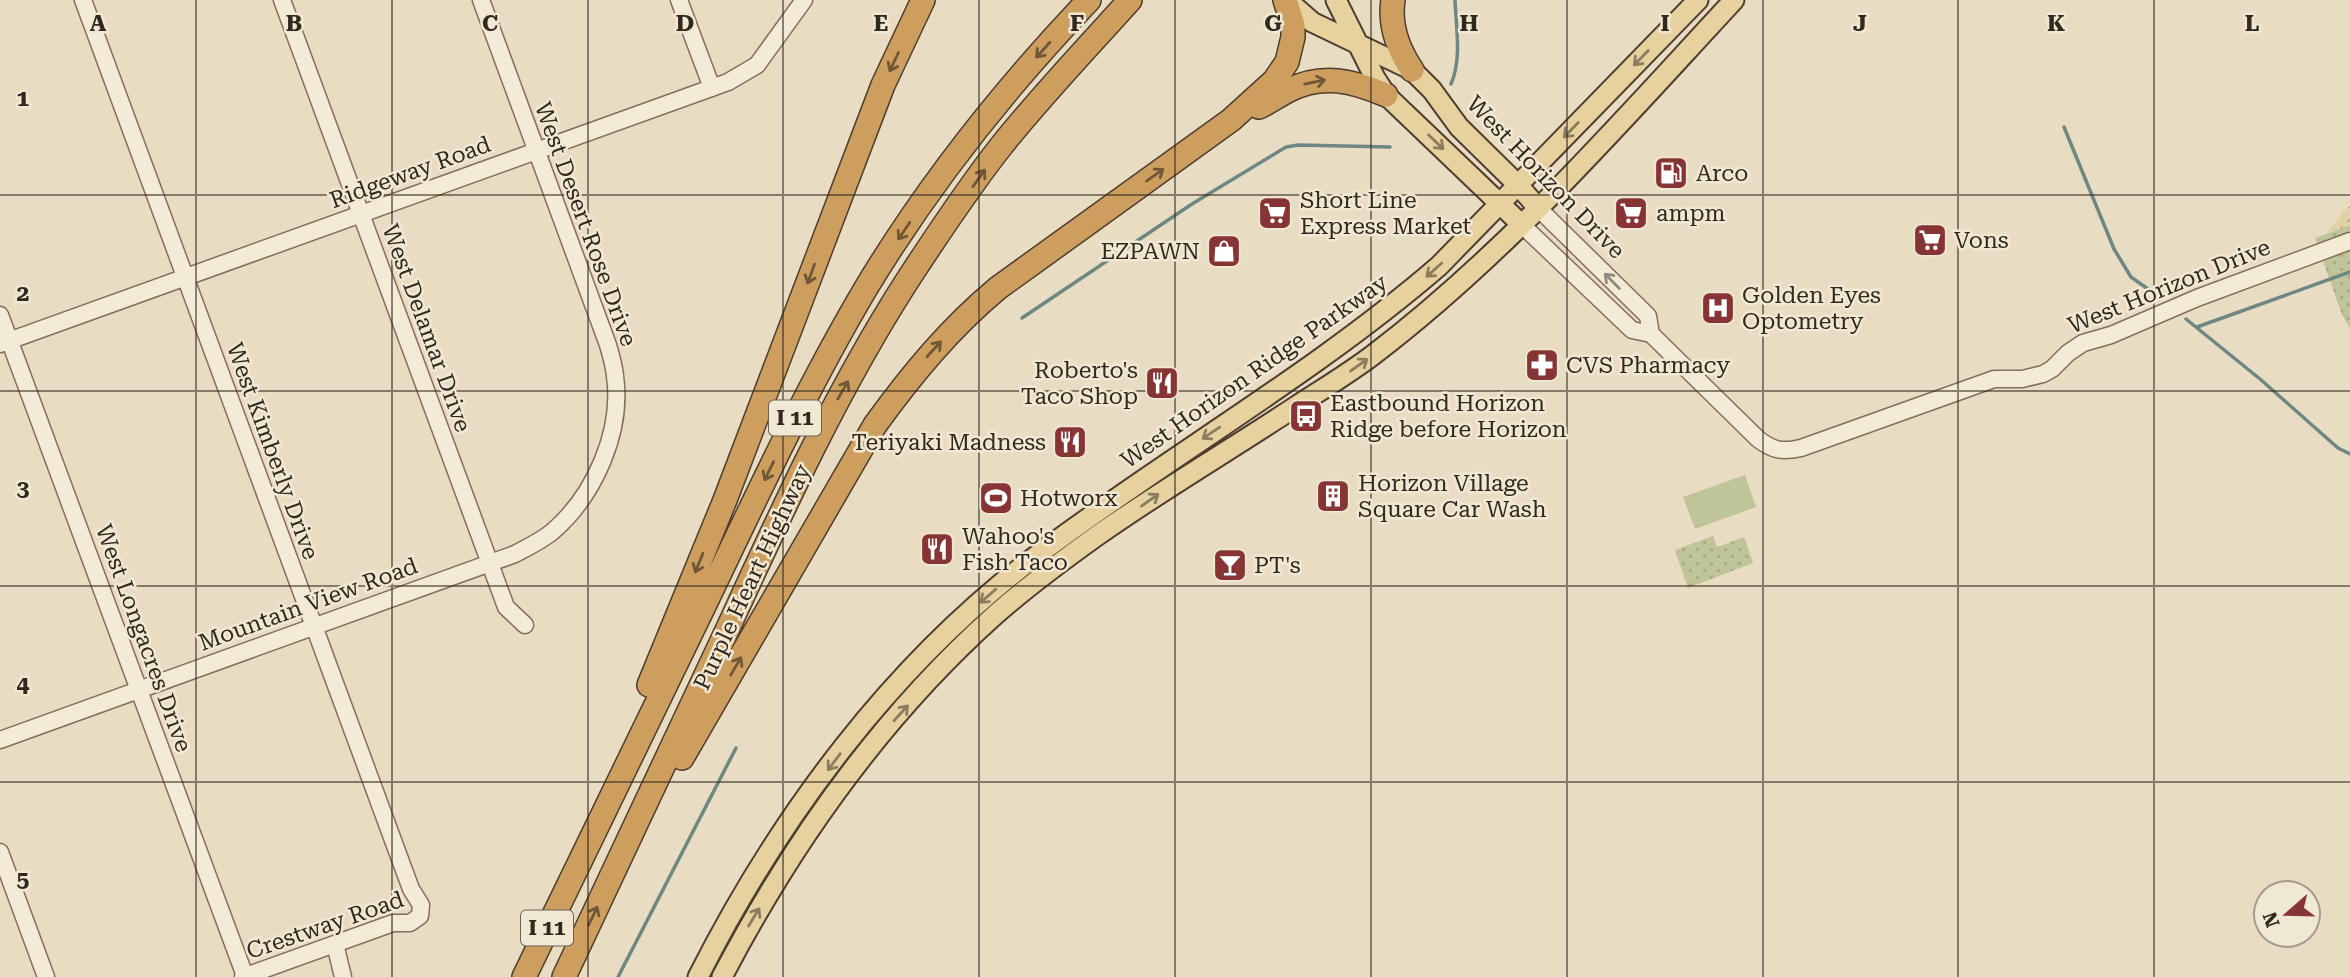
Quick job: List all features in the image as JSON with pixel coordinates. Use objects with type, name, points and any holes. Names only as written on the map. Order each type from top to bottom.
[{"type":"highway","points":[[571,880],[724,500],[883,85],[923,0]]},
{"type":"highway","name":"Purple Heart Highway","points":[[524,977],[801,404],[867,287],[929,193],[967,142],[1015,80],[1089,0]]},
{"type":"highway","name":"Purple Heart Highway","points":[[564,977],[833,407],[927,252],[1000,148],[1130,0]]},
{"type":"highway","points":[[625,850],[676,768],[869,434],[910,378],[967,314],[998,288],[1231,120],[1274,81],[1287,62],[1292,46],[1293,25],[1286,0]]},
{"type":"highway","points":[[1393,0],[1395,36],[1401,53],[1412,70]]},
{"type":"highway","points":[[1231,120],[1268,103],[1290,89],[1323,79],[1349,81],[1386,95]]},
{"type":"main road","name":"West Horizon Drive","points":[[1286,0],[1312,22],[1412,70],[1432,90],[1459,127],[1537,207]]},
{"type":"main road","name":"West Horizon Drive","points":[[1336,0],[1386,95],[1521,224]]},
{"type":"main road","name":"West Horizon Ridge Parkway","points":[[722,977],[777,877],[817,820],[878,739],[940,670],[995,615],[1092,528],[1247,409],[1384,313],[1439,266],[1698,0]]},
{"type":"main road","name":"West Horizon Ridge Parkway","points":[[698,977],[722,929],[757,870],[800,806],[893,689],[967,615],[1013,574],[1178,480],[1373,355],[1458,285],[1521,224],[1734,0]]},
{"type":"main road","points":[[1247,409],[1261,429]]},
{"type":"main road","points":[[940,670],[937,656],[963,630],[967,615]]},
{"type":"main road","points":[[800,806],[817,820]]},
{"type":"street","name":"West Kimberly Drive","points":[[83,0],[411,889],[421,905],[420,916]]},
{"type":"street","name":"West Delamar Drive","points":[[282,0],[506,607],[525,625]]},
{"type":"street","name":"West Desert Rose Drive","points":[[481,0],[608,345],[614,369],[615,413],[599,467]]},
{"type":"street","points":[[679,0],[712,88]]},
{"type":"street","name":"Ridgeway Road","points":[[5,342],[741,76],[757,65],[804,0]]},
{"type":"street","name":"West Horizon Drive","points":[[1537,207],[1648,316],[1651,334]]},
{"type":"street","name":"West Horizon Drive","points":[[1521,224],[1632,330],[1651,334],[1758,439],[1772,450],[1784,452],[1994,379],[2022,379],[2043,374],[2083,343],[2111,335],[2222,288],[2350,241]]},
{"type":"street","name":"West Longacres Drive","points":[[0,315],[5,342],[139,689],[244,977]]},
{"type":"street","name":"Mountain View Road","points":[[0,740],[526,549],[552,532],[579,503],[599,467]]},
{"type":"street","points":[[0,852],[46,977]]},
{"type":"street","name":"Crestway Road","points":[[244,977],[393,923],[410,923],[420,916]]},
{"type":"street","points":[[335,944],[343,977]]},
{"type":"sand","points":[[2350,205],[2350,225],[2326,233]]},
{"type":"green space","points":[[2350,225],[2350,328],[2342,315],[2315,238]]},
{"type":"green space","points":[[1745,475],[1756,507],[1695,529],[1683,497]]},
{"type":"green space","points":[[1713,536],[1717,547],[1744,537],[1753,563],[1688,588],[1675,550]]},
{"type":"waterway","points":[[1451,84],[1457,54],[1455,0]]},
{"type":"waterway","points":[[2064,127],[2114,249],[2131,277],[2155,294]]},
{"type":"waterway","points":[[1022,318],[1192,204],[1286,147],[1390,147]]},
{"type":"waterway","points":[[2197,327],[2350,272]]},
{"type":"waterway","points":[[2186,319],[2260,379],[2338,448],[2350,454]]},
{"type":"waterway","points":[[618,977],[736,748]]},
{"type":"place","name":"Arco","points":[[1671,173]]},
{"type":"place","name":"Short Line Express Market","points":[[1275,213]]},
{"type":"place","name":"ampm","points":[[1631,213]]},
{"type":"place","name":"Vons","points":[[1930,240]]},
{"type":"place","name":"EZPAWN","points":[[1224,251]]},
{"type":"place","name":"Golden Eyes Optometry","points":[[1718,308]]},
{"type":"place","name":"CVS Pharmacy","points":[[1542,365]]},
{"type":"place","name":"Roberto's Taco Shop","points":[[1162,383]]},
{"type":"place","name":"Eastbound Horizon Ridge before Horizon","points":[[1306,416]]},
{"type":"place","name":"Teriyaki Madness","points":[[1070,442]]},
{"type":"place","name":"Horizon Village Square Car Wash","points":[[1333,496]]},
{"type":"place","name":"Hotworx","points":[[996,498]]},
{"type":"place","name":"Wahoo's Fish Taco","points":[[937,549]]},
{"type":"place","name":"PT's","points":[[1230,565]]}]
